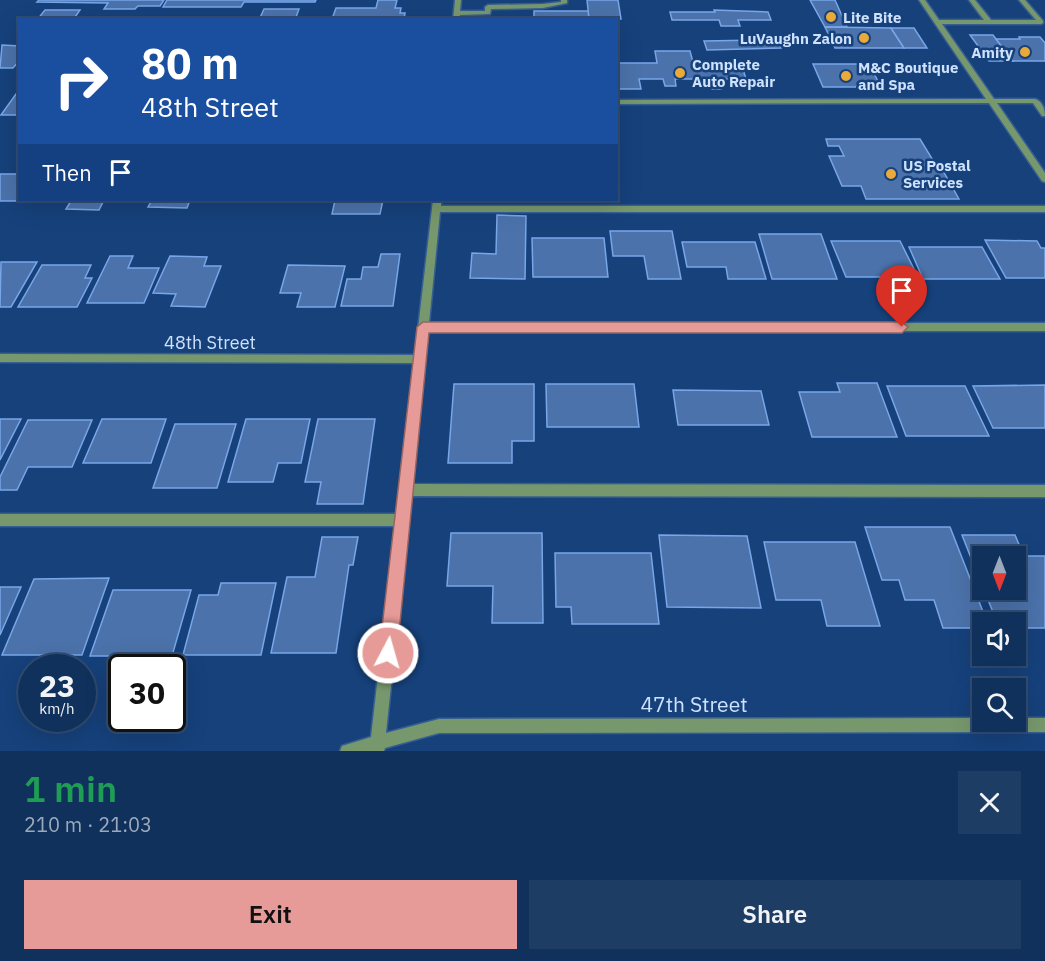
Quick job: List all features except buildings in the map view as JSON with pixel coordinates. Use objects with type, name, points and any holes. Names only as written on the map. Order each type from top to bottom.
[{"type":"street","points":[[458,0],[457,16],[488,13],[488,7],[543,6],[564,3],[564,0]]},
{"type":"street","points":[[922,0],[1045,179]]},
{"type":"street","points":[[972,0],[989,22]]},
{"type":"street","points":[[937,22],[1041,22],[1022,0]]},
{"type":"street","points":[[618,102],[1035,102],[1045,114]]},
{"type":"street","points":[[378,746],[436,204],[1045,209]]},
{"type":"street","points":[[423,327],[1045,327]]},
{"type":"street","name":"48th Street","points":[[0,358],[420,359]]},
{"type":"street","points":[[406,490],[1045,491]]},
{"type":"street","points":[[0,520],[403,520]]},
{"type":"street","name":"47th Street","points":[[347,751],[378,746],[439,726],[1045,725]]},
{"type":"place","name":"Lite Bite","points":[[831,17]]},
{"type":"place","name":"LuVaughn Zalon","points":[[864,38]]},
{"type":"place","name":"Amity","points":[[1025,52]]},
{"type":"place","name":"Complete Auto Repair","points":[[680,73]]},
{"type":"place","name":"M&C Boutique and Spa","points":[[846,76]]},
{"type":"place","name":"US Postal Services","points":[[891,174]]},
{"type":"route","points":[[388,653],[423,327],[902,327]]}]
